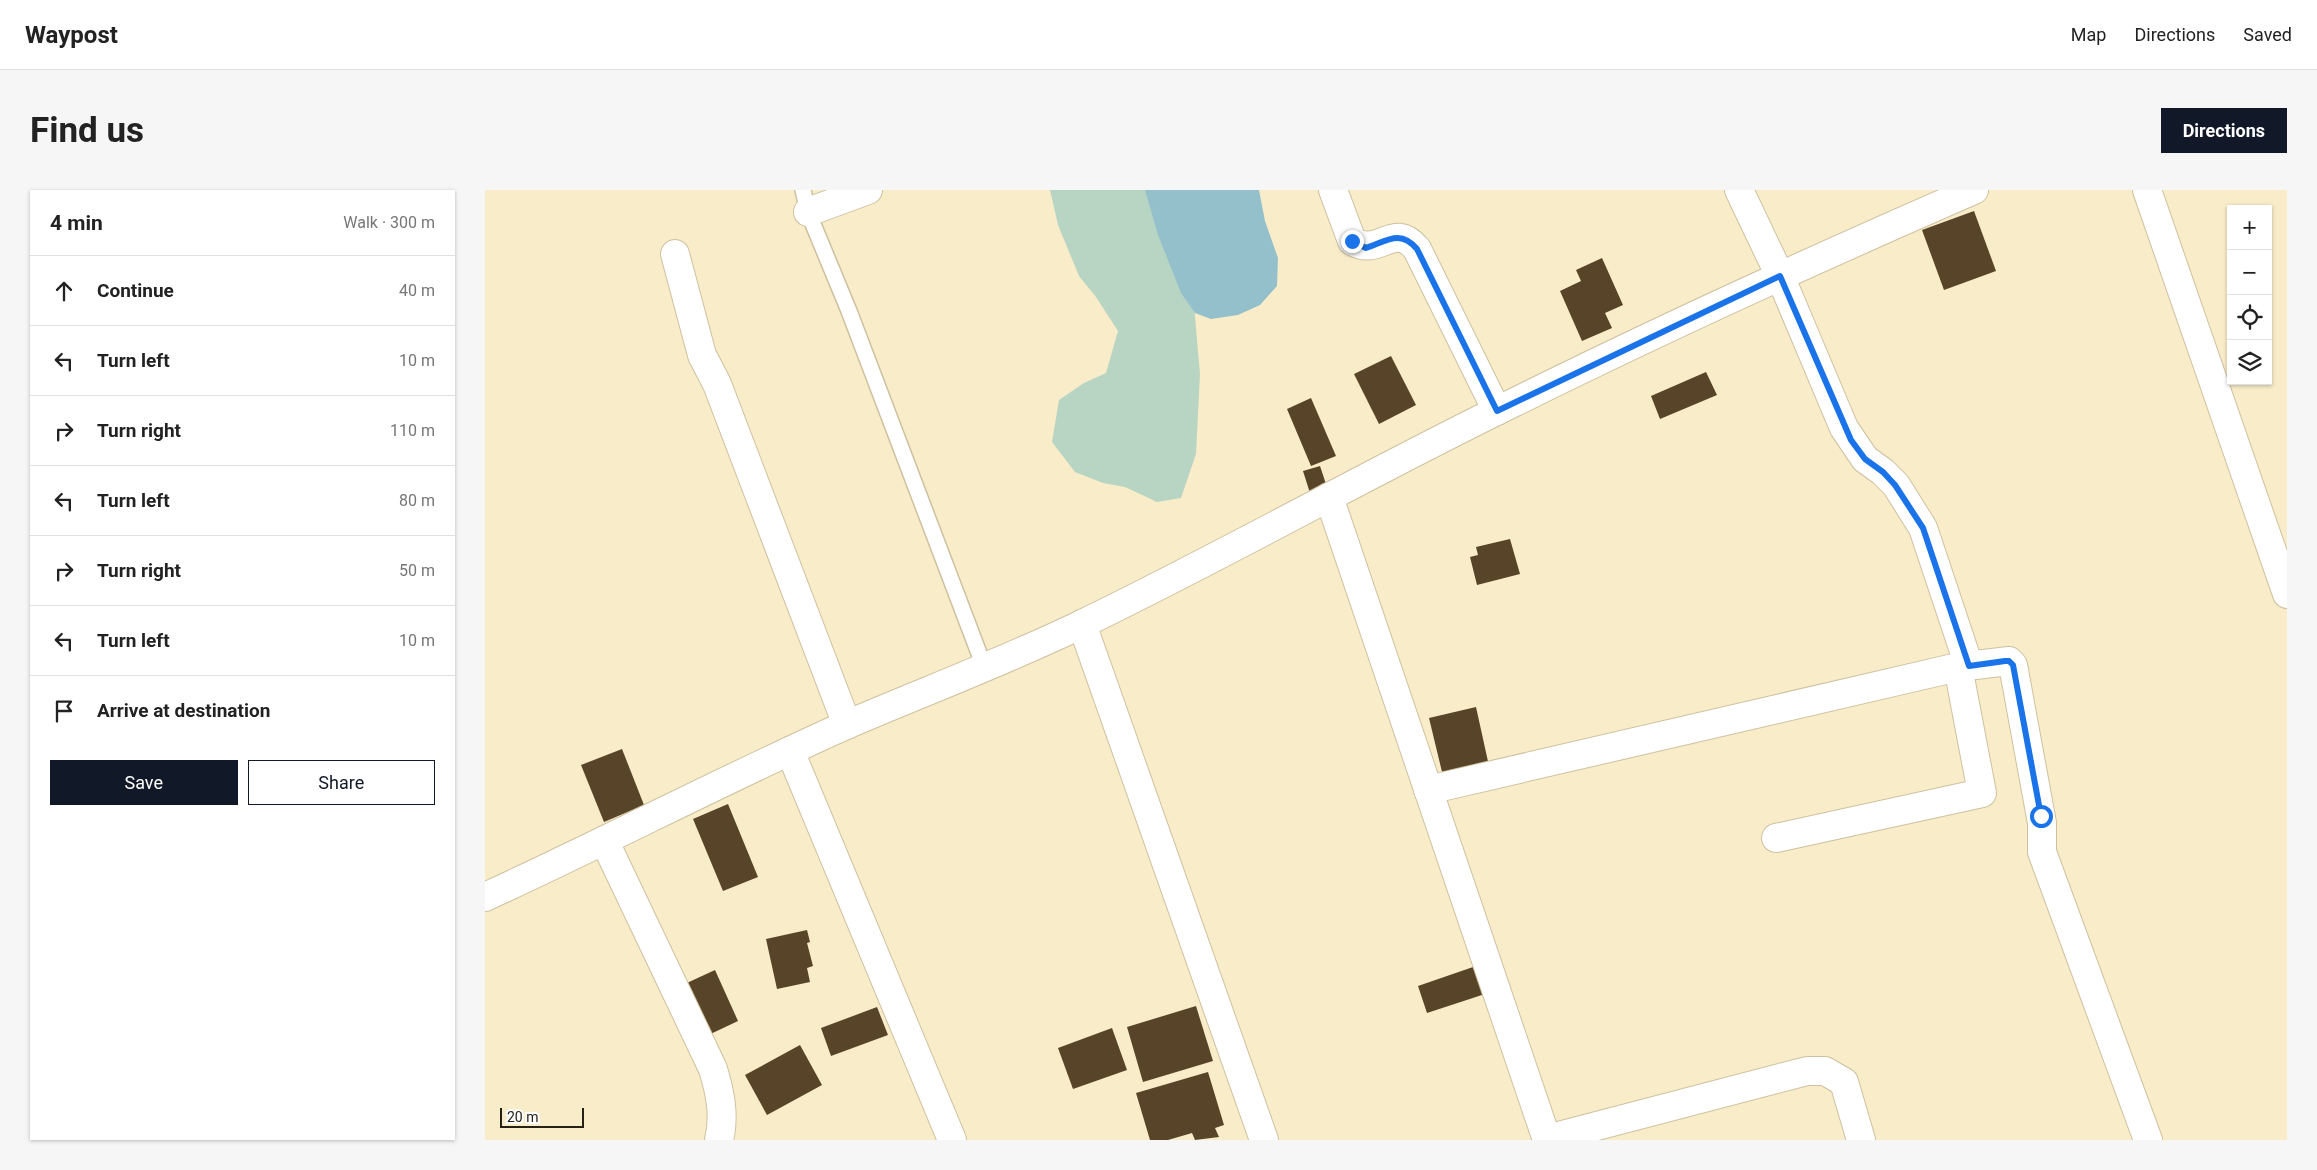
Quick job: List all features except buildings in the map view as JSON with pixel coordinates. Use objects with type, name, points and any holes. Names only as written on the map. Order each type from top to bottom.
[{"type":"street","points":[[805,201],[868,190]]},
{"type":"street","points":[[1333,190],[1352,241],[1366,248],[1403,238],[1409,240],[1417,249],[1497,411]]},
{"type":"street","points":[[1739,190],[1780,276],[1851,440],[1865,459],[1883,472],[1895,485],[1923,528],[1963,667],[1982,793],[1775,838]]},
{"type":"street","points":[[485,897],[605,842],[790,751],[847,725],[985,669],[1082,624],[1497,411],[1780,276],[1974,190]]},
{"type":"street","points":[[2147,190],[2287,594]]},
{"type":"street","points":[[675,254],[702,355],[720,392],[847,725]]},
{"type":"street","points":[[1329,497],[1547,1140],[1807,1071],[1825,1071],[1843,1082],[1861,1140]]},
{"type":"street","points":[[1082,624],[1264,1140]]},
{"type":"street","points":[[1428,790],[1963,667],[2009,661],[2013,665],[2042,823],[2043,852],[2148,1140]]},
{"type":"street","points":[[790,751],[952,1140]]},
{"type":"street","points":[[605,842],[713,1069],[721,1100],[722,1116],[719,1140]]},
{"type":"lane","points":[[805,201],[849,311],[985,669]]},
{"type":"green space","points":[[1050,190],[1174,190],[1193,294],[1200,374],[1196,454],[1181,498],[1157,502],[1125,487],[1103,483],[1075,472],[1052,442],[1059,400],[1084,383],[1106,373],[1118,331],[1096,297],[1079,276],[1058,225]]},
{"type":"water","points":[[1145,190],[1259,190],[1265,221],[1278,258],[1277,286],[1260,305],[1238,315],[1211,319],[1195,313],[1181,293],[1158,235]]},
{"type":"route","points":[[1352,241],[1366,248],[1394,238],[1403,238],[1409,240],[1417,249],[1497,411],[1780,276],[1844,428],[1859,453],[1870,464],[1883,472],[1895,485],[1908,502],[1923,528],[1969,666],[2005,661],[2009,661],[2013,665],[2041,816]]}]
